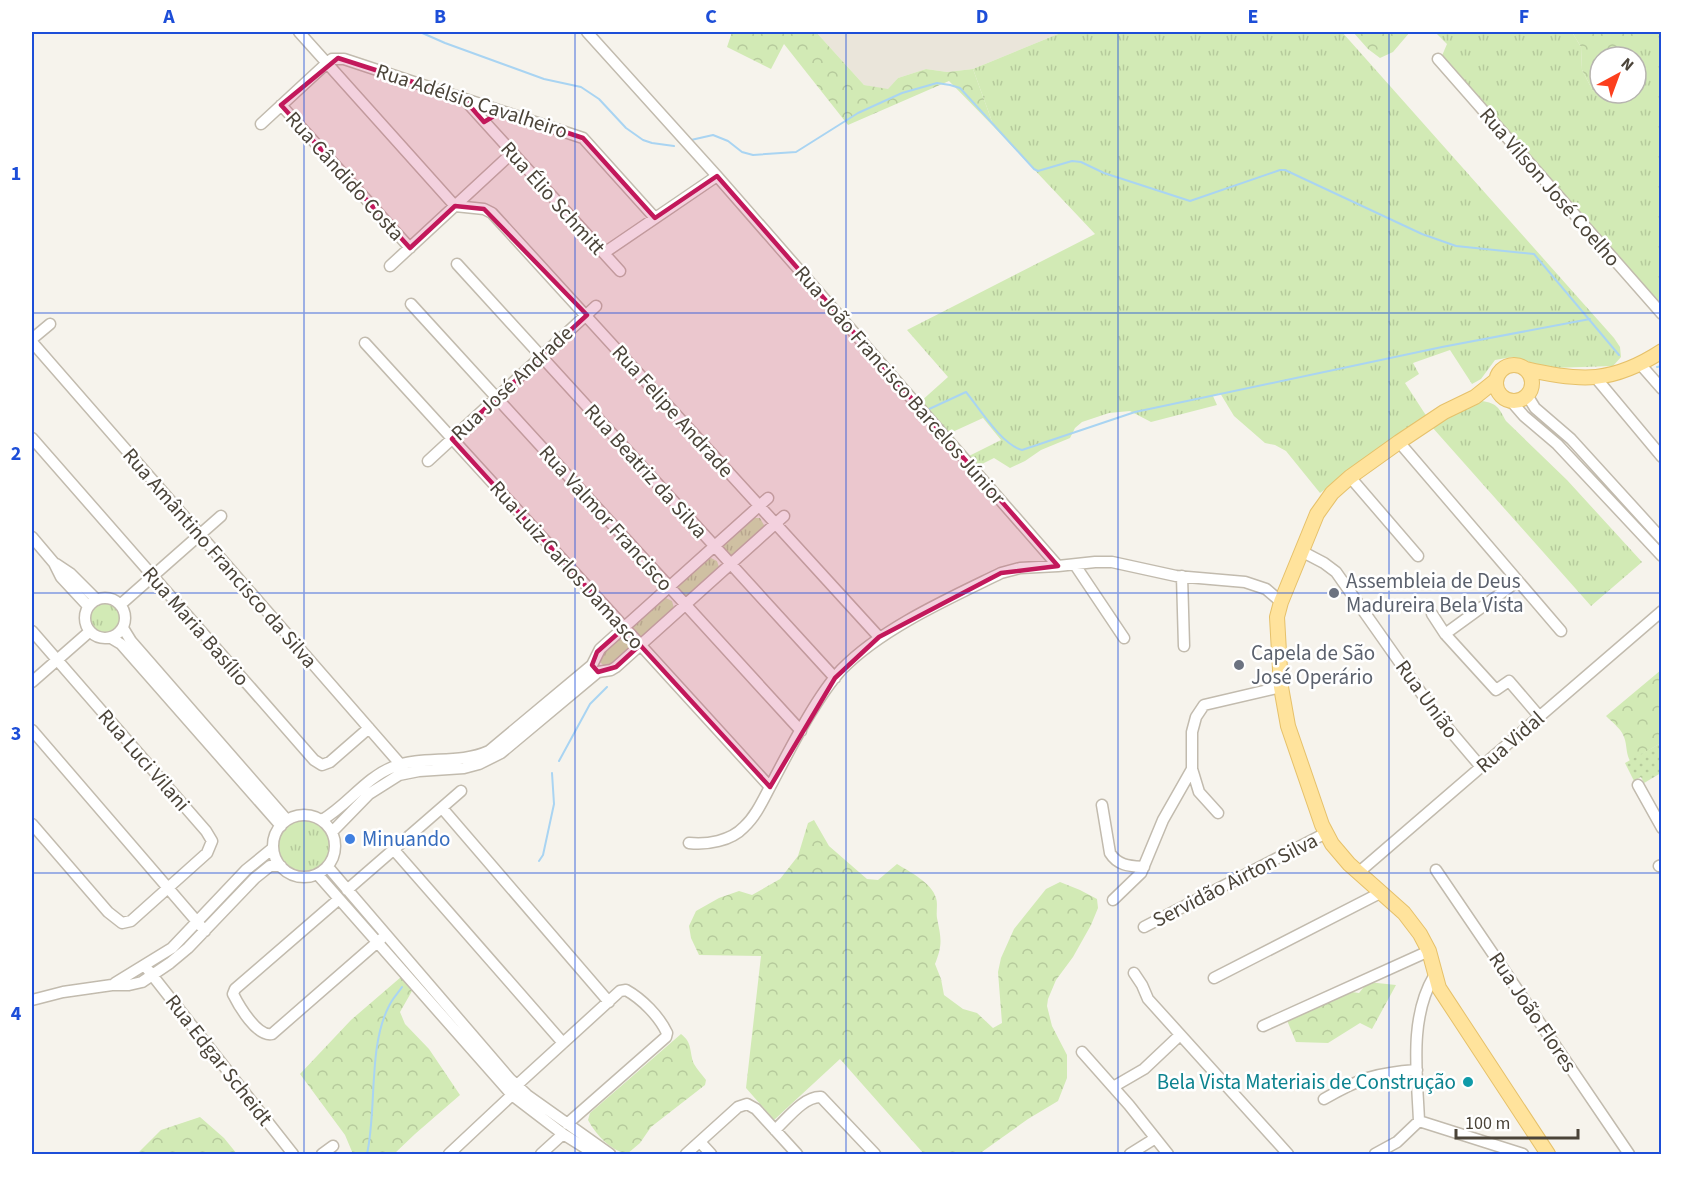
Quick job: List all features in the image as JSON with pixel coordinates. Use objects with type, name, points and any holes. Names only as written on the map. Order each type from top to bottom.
[{"type":"main road","points":[[1548,1155],[1445,998],[1434,976],[1429,951],[1413,924],[1358,873],[1340,854],[1326,833],[1289,734],[1281,687],[1277,617],[1281,602],[1321,507],[1332,493],[1350,477],[1399,442],[1444,412],[1475,397],[1495,381],[1499,372],[1507,365],[1517,364],[1526,369],[1556,376],[1596,378],[1614,375],[1662,351]]},
{"type":"main road","points":[[1526,369],[1531,377],[1529,391]]},
{"type":"main road","points":[[1475,397],[1494,395],[1507,399],[1523,399],[1529,391],[1556,376]]},
{"type":"main road","points":[[1495,381],[1498,393],[1507,399]]},
{"type":"street","points":[[299,32],[455,206]]},
{"type":"street","name":"Rua João Francisco Barcelos Júnior","points":[[587,32],[717,176],[1058,566]]},
{"type":"street","name":"Rua Adélsio Cavalheiro","points":[[327,63],[332,59],[345,59],[583,138],[655,218]]},
{"type":"street","name":"Rua Vilson José Coelho","points":[[1438,59],[1662,314]]},
{"type":"street","points":[[261,124],[327,63]]},
{"type":"street","name":"Rua Élio Schmitt","points":[[463,98],[620,272]]},
{"type":"street","name":"Rua Cândido Costa","points":[[281,105],[410,248]]},
{"type":"street","points":[[486,124],[494,114],[502,111]]},
{"type":"street","points":[[390,266],[512,153]]},
{"type":"street","points":[[604,254],[717,176]]},
{"type":"street","name":"Rua Felipe Andrade","points":[[455,206],[484,209],[492,213],[764,502],[879,637]]},
{"type":"street","name":"Rua Beatriz da Silva","points":[[457,264],[835,678]]},
{"type":"street","name":"Rua Valmor Francisco","points":[[411,304],[801,731]]},
{"type":"street","name":"Rua José Andrade","points":[[428,461],[596,306]]},
{"type":"street","points":[[32,341],[50,324]]},
{"type":"street","name":"Rua Amântino Francisco da Silva","points":[[32,341],[405,768]]},
{"type":"street","name":"Rua Luiz Carlos Damasco","points":[[365,343],[770,787]]},
{"type":"street","points":[[1640,364],[1662,389]]},
{"type":"street","points":[[1596,378],[1662,457]]},
{"type":"street","points":[[1529,391],[1532,404],[1571,439],[1662,539]]},
{"type":"street","points":[[1507,399],[1557,444],[1662,556]]},
{"type":"street","name":"Rua Maria Basílio","points":[[32,438],[318,764],[330,762],[369,728]]},
{"type":"street","points":[[1399,442],[1561,631]]},
{"type":"street","points":[[1350,477],[1418,556]]},
{"type":"street","points":[[595,669],[600,649],[764,502]]},
{"type":"street","points":[[120,605],[221,516]]},
{"type":"street","points":[[322,820],[335,812],[373,778],[405,768],[470,758],[489,751],[595,669],[616,667],[780,520]]},
{"type":"street","points":[[32,537],[54,563],[71,574],[92,603]]},
{"type":"street","name":"Rua União","points":[[1303,552],[1330,567],[1342,579],[1436,714],[1480,767]]},
{"type":"street","points":[[689,843],[702,845],[743,829],[835,678],[851,661],[879,637],[1001,573],[1020,568],[1112,562],[1182,576],[1253,584],[1266,589],[1281,602]]},
{"type":"street","points":[[1076,565],[1124,639]]},
{"type":"street","points":[[1182,576],[1184,646]]},
{"type":"street","points":[[1445,634],[1518,581]]},
{"type":"street","points":[[111,638],[123,628],[125,616],[120,605],[109,598],[92,603],[84,619],[89,632],[100,638],[111,638],[121,644],[284,823]]},
{"type":"street","name":"Rua Vidal","points":[[1358,873],[1662,611]]},
{"type":"street","points":[[1432,614],[1445,634],[1496,690],[1509,681],[1539,716]]},
{"type":"street","points":[[123,628],[131,641],[284,823]]},
{"type":"street","name":"Rua Luci Vilani","points":[[32,631],[210,835],[212,841],[207,853],[168,888]]},
{"type":"street","points":[[32,682],[89,632]]},
{"type":"street","points":[[1218,813],[1199,792],[1192,769],[1192,732],[1201,708],[1204,705],[1281,687]]},
{"type":"street","points":[[32,730],[201,927]]},
{"type":"street","points":[[332,832],[369,794],[405,768]]},
{"type":"street","points":[[1113,900],[1134,882],[1144,867],[1164,820],[1192,769]]},
{"type":"street","points":[[1638,785],[1662,828]]},
{"type":"street","points":[[347,890],[461,791]]},
{"type":"street","points":[[1101,805],[1110,853],[1114,859],[1130,866],[1144,867]]},
{"type":"street","points":[[442,808],[609,1002]]},
{"type":"street","points":[[308,815],[322,820],[332,832],[336,850],[333,860],[318,874],[310,877],[294,876],[280,866],[275,858],[273,848],[276,832],[293,817],[308,815]]},
{"type":"street","points":[[32,824],[118,921],[127,923],[131,921],[168,888]]},
{"type":"street","name":"Servidão Airton Silva","points":[[1143,927],[1326,833]]},
{"type":"street","points":[[32,1000],[63,992],[136,984],[149,971],[180,956],[246,870],[273,848]]},
{"type":"street","points":[[394,850],[562,1043]]},
{"type":"street","points":[[201,927],[255,878],[270,867],[280,866]]},
{"type":"street","points":[[328,867],[514,1090]]},
{"type":"street","name":"Rua João Flores","points":[[1436,870],[1629,1155]]},
{"type":"street","points":[[318,874],[377,943],[514,1090],[595,1155]]},
{"type":"street","points":[[1253,951],[1377,892]]},
{"type":"street","points":[[1214,978],[1377,892]]},
{"type":"street","points":[[339,899],[240,984],[233,994],[256,1027],[267,1036],[386,935]]},
{"type":"street","points":[[1263,1026],[1429,951]]},
{"type":"street","name":"Rua Edgar Scheidt","points":[[149,971],[293,1155]]},
{"type":"street","points":[[1134,973],[1148,999],[1288,1155]]},
{"type":"street","points":[[1375,1155],[1397,1142],[1419,1121],[1417,1070],[1420,1006],[1425,990],[1434,976]]},
{"type":"street","points":[[449,1155],[562,1043],[620,991],[626,990],[639,998],[663,1026],[667,1033],[664,1040],[565,1129],[541,1155]]},
{"type":"street","points":[[1113,1088],[1144,1069],[1180,1035]]},
{"type":"street","points":[[1082,1052],[1168,1155]]},
{"type":"street","points":[[1324,1099],[1358,1080],[1392,1072],[1417,1070]]},
{"type":"street","points":[[775,1130],[808,1100],[821,1097],[875,1155]]},
{"type":"street","points":[[686,1154],[747,1104],[756,1109],[797,1155]]},
{"type":"street","points":[[1419,1121],[1523,1155]]},
{"type":"street","points":[[565,1129],[610,1155]]},
{"type":"street","points":[[1130,1155],[1154,1139]]},
{"type":"street","points":[[700,1142],[711,1155]]},
{"type":"street","points":[[322,1155],[333,1146]]},
{"type":"highlighted area","points":[[338,58],[463,98],[484,122],[502,111],[583,138],[655,218],[717,176],[1058,566],[1001,573],[879,637],[835,678],[770,787],[640,645],[616,667],[598,672],[592,665],[597,652],[624,628],[452,439],[587,315],[484,209],[455,206],[410,248],[281,105]]},
{"type":"shaded area","points":[[816,32],[1063,32],[973,69],[947,72],[926,69],[898,78],[888,90],[864,85]]},
{"type":"green space","points":[[732,32],[816,32],[864,85],[888,89],[898,78],[926,69],[947,72],[973,69],[994,127],[949,81],[848,125],[784,44],[771,69],[727,47]]},
{"type":"green space","points":[[1063,32],[1342,32],[1614,338],[1620,347],[1621,357],[1613,366],[1551,368],[1512,357],[1495,360],[1481,379],[1472,384],[1450,350],[1413,363],[1419,374],[1405,383],[1427,417],[1320,493],[1286,451],[1265,443],[1234,416],[1220,393],[1213,396],[1217,405],[1151,422],[1130,411],[1109,413],[1082,422],[1075,428],[1070,438],[1041,450],[1010,468],[994,458],[976,467],[967,457],[1001,440],[983,418],[948,434],[919,403],[948,377],[907,330],[1095,234],[994,127],[973,69]]},
{"type":"green space","points":[[1353,32],[1410,32],[1393,52],[1380,58],[1368,49]]},
{"type":"green space","points":[[1435,32],[1572,32],[1581,47],[1582,70],[1588,81],[1588,105],[1648,105],[1648,45],[1635,45],[1638,32],[1661,32],[1661,310],[1441,58],[1447,44]]},
{"type":"green space","points":[[1572,32],[1640,32],[1636,45],[1588,45],[1588,81],[1582,70],[1581,47]]},
{"type":"green space","points":[[1482,401],[1497,407],[1506,421],[1567,480],[1642,562],[1591,606],[1432,427],[1457,411]]},
{"type":"green space","points":[[753,518],[760,518],[765,527],[735,556],[731,557],[723,549],[724,545]]},
{"type":"green space","points":[[707,559],[717,561],[719,567],[689,597],[685,597],[677,590],[678,586]]},
{"type":"green space","points":[[662,599],[672,601],[674,608],[644,637],[640,638],[632,630],[633,627]]},
{"type":"green space","points":[[105,601],[117,605],[121,617],[117,629],[105,633],[93,629],[89,617],[93,605]]},
{"type":"green space","points":[[619,639],[627,643],[628,651],[612,667],[605,667],[600,662],[600,656]]},
{"type":"green space","points":[[1661,670],[1661,743],[1630,761],[1622,733],[1606,716]]},
{"type":"green space","points":[[1661,743],[1661,773],[1644,783],[1641,777],[1634,781],[1625,763]]},
{"type":"green space","points":[[299,819],[309,819],[318,823],[326,831],[330,845],[326,859],[318,867],[309,871],[299,871],[290,867],[282,859],[278,850],[278,840],[282,831],[290,823]]},
{"type":"green space","points":[[814,820],[829,846],[867,879],[878,880],[897,864],[930,887],[937,900],[940,946],[935,964],[944,995],[963,1009],[977,1013],[993,1028],[1002,1023],[998,972],[1001,958],[1014,929],[1046,889],[1060,882],[1097,899],[1098,908],[1091,925],[1073,957],[1056,980],[1048,999],[1047,1006],[1052,1026],[1067,1055],[1067,1078],[1058,1101],[979,1154],[924,1154],[840,1059],[774,1120],[746,1088],[761,956],[699,955],[691,938],[689,926],[696,911],[719,898],[739,891],[752,895],[780,879],[798,856],[808,823]]},
{"type":"green space","points":[[401,977],[412,991],[400,1012],[405,1024],[429,1049],[460,1095],[394,1154],[353,1154],[345,1135],[300,1074],[351,1020]]},
{"type":"green space","points":[[1368,982],[1396,985],[1372,1029],[1360,1023],[1328,1043],[1296,1042],[1286,1018],[1345,991],[1359,993]]},
{"type":"green space","points":[[681,1034],[689,1044],[694,1064],[706,1080],[705,1085],[651,1127],[640,1143],[627,1154],[604,1142],[588,1120],[590,1113]]},
{"type":"green space","points":[[200,1117],[224,1138],[237,1154],[137,1154],[161,1130]]},
{"type":"waterway","points":[[205,32],[238,32]]},
{"type":"waterway","points":[[420,32],[544,79],[581,87],[599,99],[626,128],[643,140],[674,146]]},
{"type":"waterway","points":[[691,140],[713,135],[728,141],[742,152],[753,155],[796,152],[858,113],[902,93],[937,83],[950,85],[960,88],[1038,171],[1072,161],[1081,162],[1104,173],[1190,201],[1285,170],[1422,234],[1456,246],[1534,254],[1619,355]]},
{"type":"waterway","points":[[927,410],[966,392],[999,434],[1014,447],[1022,450],[1135,412],[1442,347],[1590,319]]},
{"type":"waterway","points":[[1657,367],[1662,366]]},
{"type":"waterway","points":[[559,761],[590,704],[607,687]]},
{"type":"waterway","points":[[539,861],[543,855],[554,804],[552,773]]},
{"type":"waterway","points":[[367,1154],[378,1040],[389,1006],[402,987]]},
{"type":"place","name":"Assembleia de Deus Madureira Bela Vista","points":[[1334,593]]},
{"type":"place","name":"Capela de São José Operário","points":[[1239,665]]},
{"type":"place","name":"Minuando","points":[[350,839]]},
{"type":"place","name":"Bela Vista Materiais de Construção","points":[[1468,1082]]}]
